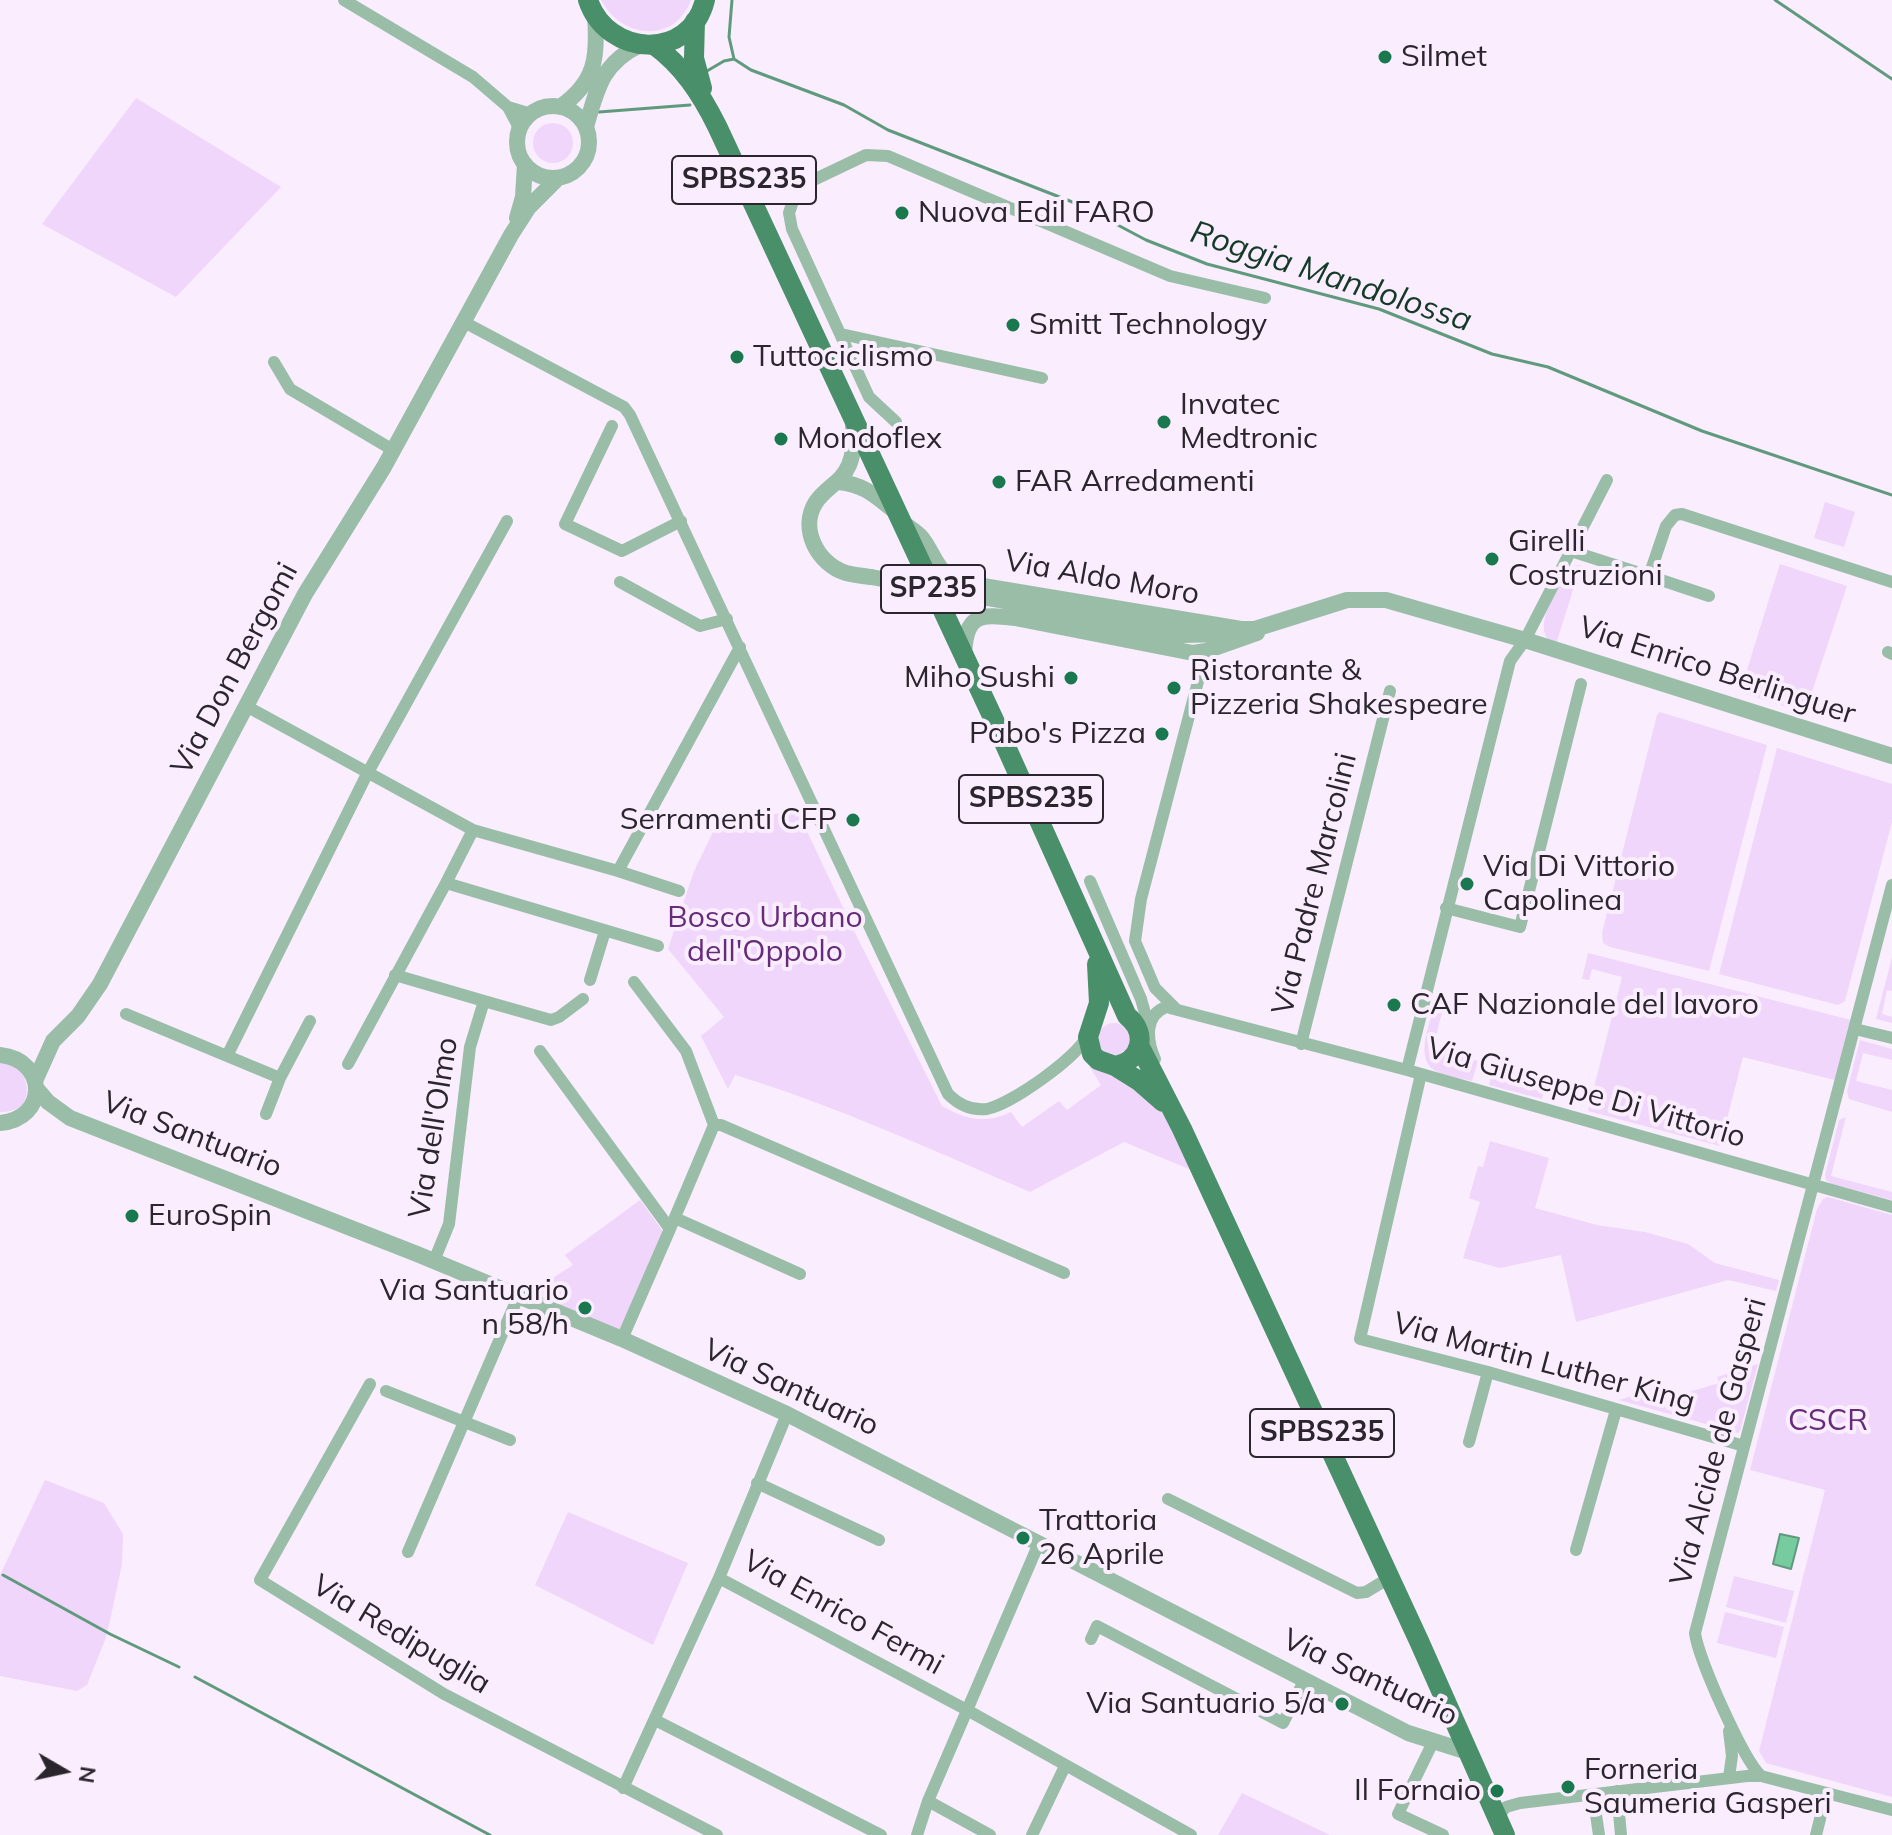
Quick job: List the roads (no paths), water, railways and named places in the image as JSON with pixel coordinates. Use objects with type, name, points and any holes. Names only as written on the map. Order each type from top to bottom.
[{"type":"main road","points":[[647,45],[677,37],[695,21],[705,0]]},
{"type":"main road","points":[[591,8],[610,33],[647,45],[680,68],[707,107]]},
{"type":"main road","points":[[695,21],[694,58],[707,107]]},
{"type":"main road","name":"SPBS235","points":[[707,107],[900,518]]},
{"type":"main road","name":"SP235","points":[[900,518],[964,655]]},
{"type":"main road","name":"SPBS235","points":[[964,655],[1127,1016]]},
{"type":"main road","name":"SPBS235","points":[[1091,1026],[1099,1003],[1100,986],[1094,944]]},
{"type":"main road","points":[[1104,1015],[1127,1016],[1139,1029],[1140,1047],[1130,1061],[1110,1065],[1098,1060],[1088,1046],[1091,1026],[1104,1015]]},
{"type":"main road","name":"SPBS235","points":[[1140,1047],[1178,1121],[1501,1826]]},
{"type":"main road","name":"SPBS235","points":[[1110,1065],[1156,1095],[1178,1121]]},
{"type":"street","points":[[344,0],[365,6],[473,77],[508,107],[519,134]]},
{"type":"street","points":[[560,107],[583,87],[591,73],[597,42],[591,8]]},
{"type":"street","points":[[508,107],[528,113],[560,107],[571,110],[586,127],[606,72],[622,53],[647,45]]},
{"type":"street","points":[[519,134],[525,121],[536,111]]},
{"type":"street","name":"Via Don Bergomi","points":[[21,1117],[35,1099],[36,1084],[53,1041],[78,1016],[100,984],[305,594],[393,450],[511,235],[529,207],[558,178],[575,171],[586,158],[589,140],[586,127]]},
{"type":"street","name":"Via Don Bergomi","points":[[511,235],[523,197],[525,164],[518,149],[519,134]]},
{"type":"street","points":[[896,422],[869,397],[792,229],[789,213],[794,198],[805,184],[866,155],[888,156],[1170,276],[1265,298]]},
{"type":"street","points":[[525,164],[534,172],[558,178]]},
{"type":"street","points":[[462,321],[624,407],[636,425],[948,1094],[957,1103],[977,1109],[1001,1104],[1064,1064],[1084,1043],[1091,1026]]},
{"type":"street","points":[[841,334],[1042,378]]},
{"type":"street","points":[[274,362],[290,389],[393,450]]},
{"type":"street","points":[[869,397],[850,411],[851,462],[839,482],[818,499],[810,512],[809,529],[815,546],[826,561],[845,573],[1104,618],[1182,635],[1208,637],[1141,899],[1135,941],[1155,988],[1171,1008]]},
{"type":"street","points":[[612,426],[565,524],[622,551],[681,521]]},
{"type":"street","name":"Via Giuseppe Di Vittorio","points":[[1607,480],[1525,640],[1510,661],[1407,1070],[1892,1207]]},
{"type":"street","name":"Via Aldo Moro","points":[[839,482],[866,488],[921,536],[940,569],[957,581],[1188,622],[1208,637],[1268,626],[1347,600],[1386,600],[1525,640]]},
{"type":"street","points":[[1649,576],[1666,526],[1670,519],[1682,514],[1892,582]]},
{"type":"street","points":[[227,1056],[367,774],[507,521]]},
{"type":"street","points":[[1571,551],[1709,596]]},
{"type":"street","points":[[620,582],[700,626],[727,619]]},
{"type":"street","name":"Via Aldo Moro","points":[[964,655],[968,627],[986,615],[1193,653],[1208,637],[1268,626]]},
{"type":"street","points":[[1104,618],[1188,622]]},
{"type":"street","name":"Via Enrico Berlinguer","points":[[1525,640],[1892,756]]},
{"type":"street","points":[[618,871],[740,647]]},
{"type":"street","points":[[1446,908],[1520,927],[1581,684]]},
{"type":"street","name":"Via Padre Marcolini","points":[[1301,1044],[1390,691]]},
{"type":"street","points":[[246,706],[473,830],[679,891]]},
{"type":"street","points":[[348,1064],[473,830]]},
{"type":"street","points":[[1090,881],[1141,999],[1149,1027],[1150,1047],[1172,1097],[1178,1121]]},
{"type":"street","points":[[446,883],[658,946]]},
{"type":"street","name":"Via Alcide de Gasperi","points":[[1754,1776],[1695,1633],[1892,885]]},
{"type":"street","points":[[590,980],[605,931]]},
{"type":"street","name":"Via dell'Olmo","points":[[395,975],[551,1020],[583,999]]},
{"type":"street","points":[[622,1339],[714,1125],[686,1051],[634,982]]},
{"type":"street","name":"Via dell'Olmo","points":[[434,1261],[449,1224],[470,1047],[484,1001]]},
{"type":"street","points":[[1149,1027],[1154,1014],[1171,1008],[1407,1070]]},
{"type":"street","points":[[126,1014],[280,1078]]},
{"type":"street","points":[[266,1114],[280,1078],[310,1021]]},
{"type":"street","points":[[1855,1029],[1892,1038]]},
{"type":"street","name":"Via Don Bergomi","points":[[6,1056],[53,1041]]},
{"type":"street","points":[[540,1051],[673,1224],[800,1274]]},
{"type":"street","name":"Via Santuario","points":[[6,1056],[22,1061],[48,1102],[70,1118]]},
{"type":"street","points":[[1064,1064],[1093,1061],[1110,1065]]},
{"type":"street","name":"Via Martin Luther King","points":[[1421,1074],[1360,1339],[1488,1372],[1744,1446]]},
{"type":"street","name":"Via Santuario","points":[[0,1123],[41,1114],[70,1118],[434,1261],[622,1339],[787,1414],[1408,1733],[1468,1752]]},
{"type":"street","points":[[714,1125],[721,1125],[1064,1273]]},
{"type":"street","points":[[408,1552],[518,1297]]},
{"type":"street","points":[[1469,1442],[1488,1372]]},
{"type":"street","name":"Via Redipuglia","points":[[370,1384],[260,1580],[444,1694],[717,1835]]},
{"type":"street","points":[[386,1391],[510,1440]]},
{"type":"street","points":[[1576,1550],[1616,1410]]},
{"type":"street","name":"Via Enrico Fermi","points":[[787,1414],[719,1578],[967,1710],[1191,1835]]},
{"type":"street","points":[[757,1483],[879,1540]]},
{"type":"street","points":[[1168,1499],[1357,1593],[1366,1592],[1389,1578]]},
{"type":"street","points":[[917,1835],[928,1801],[1039,1543]]},
{"type":"street","points":[[623,1788],[719,1578]]},
{"type":"street","points":[[1091,1639],[1097,1626],[1283,1723],[1305,1679]]},
{"type":"street","name":"Via Alcide de Gasperi","points":[[1724,1708],[1732,1756],[1738,1770],[1754,1776]]},
{"type":"street","points":[[655,1720],[881,1835]]},
{"type":"street","points":[[1433,1742],[1398,1814],[1443,1835]]},
{"type":"street","name":"Via Alcide de Gasperi","points":[[1729,1777],[1732,1756]]},
{"type":"street","points":[[1032,1835],[1065,1766]]},
{"type":"street","points":[[1501,1826],[1506,1807],[1520,1803],[1729,1777],[1754,1776],[1824,1799],[1892,1810]]},
{"type":"street","points":[[1617,1791],[1621,1835]]},
{"type":"street","points":[[1593,1794],[1599,1835]]},
{"type":"street","points":[[928,1801],[990,1835]]},
{"type":"street","points":[[1816,1835],[1820,1819]]},
{"type":"waterway","name":"Roggia Mandolossa","points":[[732,0],[729,37],[734,59],[751,70],[844,105],[888,130],[1080,205],[1146,240],[1207,264],[1379,309],[1492,354],[1548,367],[1702,431],[1892,495]]},
{"type":"waterway","points":[[1775,0],[1892,79]]},
{"type":"waterway","points":[[707,71],[734,59]]},
{"type":"waterway","points":[[599,112],[690,105]]},
{"type":"waterway","points":[[3,1575],[110,1634],[179,1667]]},
{"type":"waterway","points":[[195,1677],[490,1835]]},
{"type":"tunnel","points":[[1820,1819],[1823,1805]]},
{"type":"place","name":"Silmet","points":[[1385,57]]},
{"type":"place","name":"Nuova Edil FARO","points":[[902,213]]},
{"type":"place","name":"Smitt Technology","points":[[1013,325]]},
{"type":"place","name":"Tuttociclismo","points":[[737,357]]},
{"type":"place","name":"Invatec Medtronic","points":[[1164,422]]},
{"type":"place","name":"Mondoflex","points":[[781,439]]},
{"type":"place","name":"FAR Arredamenti","points":[[999,482]]},
{"type":"place","name":"Girelli Costruzioni","points":[[1492,559]]},
{"type":"place","name":"Miho Sushi","points":[[1071,678]]},
{"type":"place","name":"Ristorante & Pizzeria Shakespeare","points":[[1174,688]]},
{"type":"place","name":"Pabo's Pizza","points":[[1162,734]]},
{"type":"place","name":"Serramenti CFP","points":[[853,820]]},
{"type":"place","name":"Via Di Vittorio Capolinea","points":[[1467,884]]},
{"type":"place","name":"CAF Nazionale del lavoro","points":[[1394,1005]]},
{"type":"place","name":"EuroSpin","points":[[132,1216]]},
{"type":"place","name":"Via Santuario n 58/h","points":[[585,1308]]},
{"type":"place","name":"Trattoria 26 Aprile","points":[[1023,1538]]},
{"type":"place","name":"Via Santuario 5/a","points":[[1342,1704]]},
{"type":"place","name":"Forneria Saumeria Gasperi","points":[[1568,1787]]},
{"type":"place","name":"Il Fornaio","points":[[1497,1791]]},
{"type":"park label","name":"Bosco Urbano dell'Oppolo","points":[[765,935]]},
{"type":"park label","name":"CSCR","points":[[1828,1421]]}]
